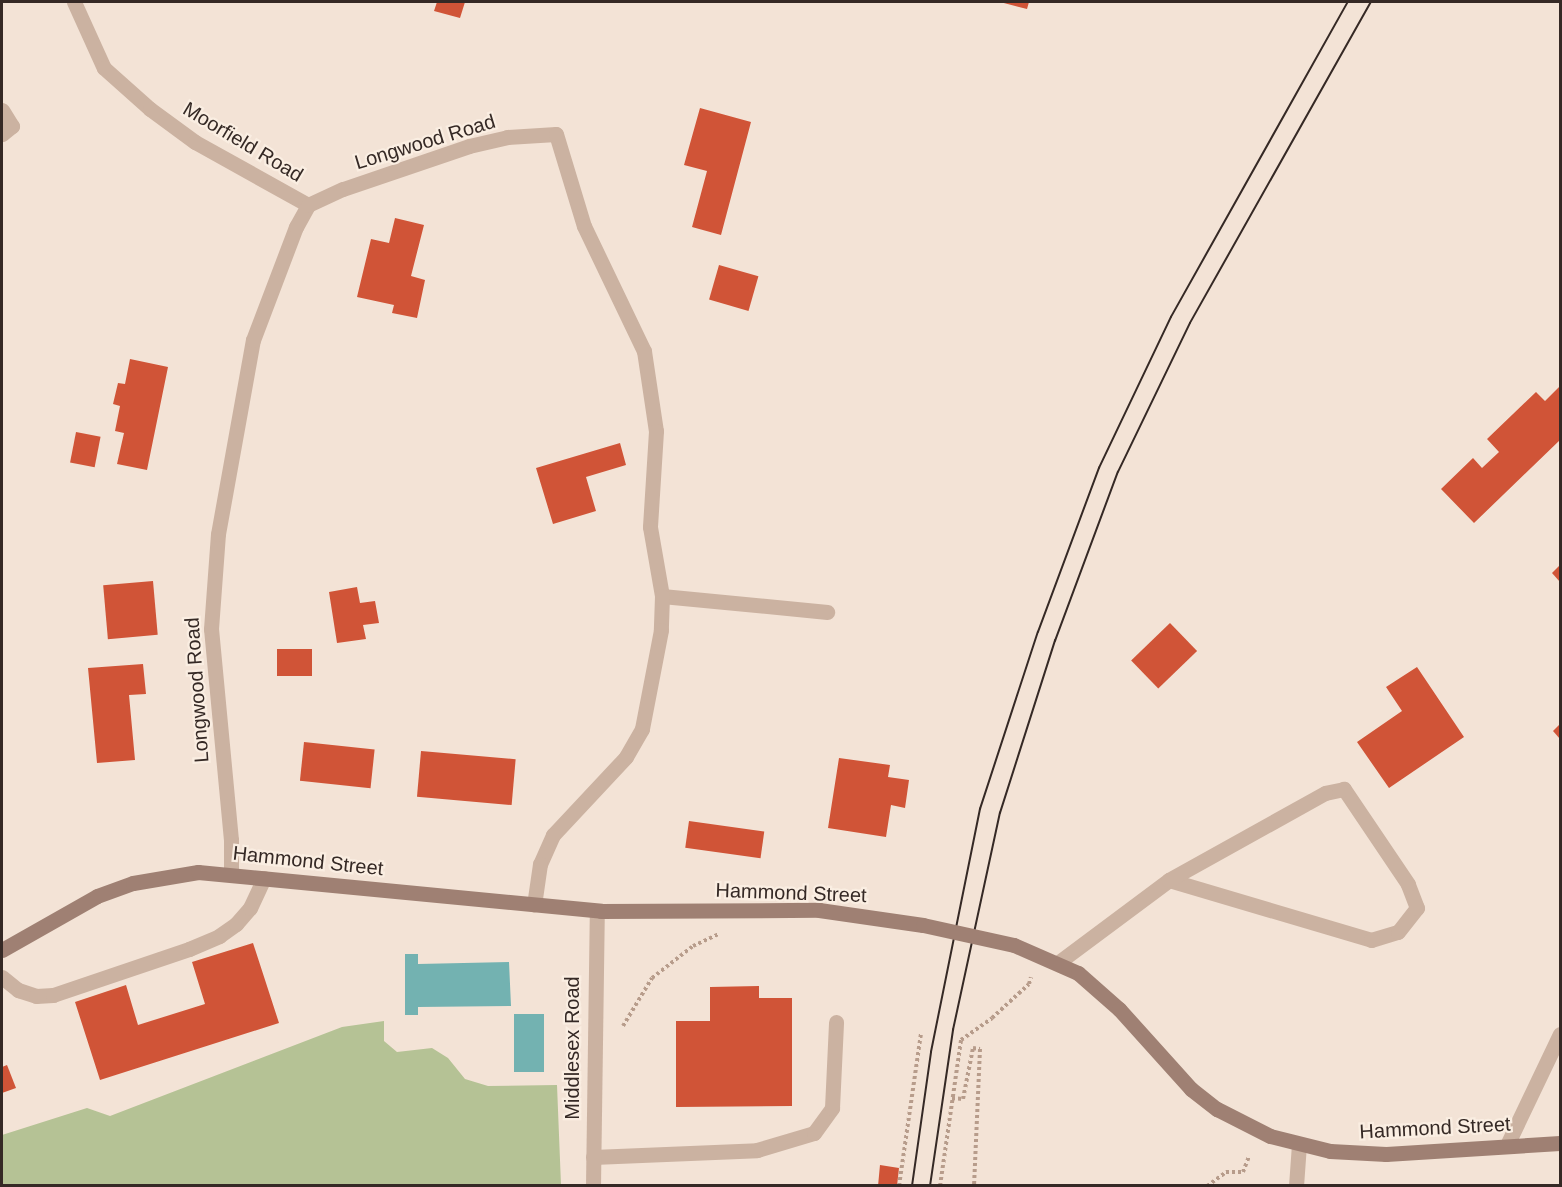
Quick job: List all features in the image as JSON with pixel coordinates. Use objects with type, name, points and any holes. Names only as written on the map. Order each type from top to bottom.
[{"type":"street","name":"Moorfield Road","points":[[74,2],[104,68],[150,108],[195,142],[308,205]]},
{"type":"street","points":[[2,110],[12,126],[2,134]]},
{"type":"street","name":"Longwood Road","points":[[231,874],[231,840],[211,629],[218,534],[253,340],[285,251],[308,205],[469,146],[514,136],[556,134],[584,226],[644,351],[656,431],[650,527],[662,596],[661,630],[642,729],[626,757],[553,835],[540,864],[534,905]]},
{"type":"street","points":[[662,596],[827,612]]},
{"type":"street","points":[[1059,962],[1169,880],[1325,793],[1344,789],[1408,884],[1417,908],[1398,932],[1371,940],[1169,880]]},
{"type":"street","name":"Hammond Street","points":[[2,950],[97,896],[133,884],[198,872],[597,910],[819,910],[923,925],[1014,945],[1059,962],[1100,989],[1185,1082],[1217,1110],[1270,1136],[1330,1151],[1386,1155],[1507,1144],[1560,1143]]},
{"type":"street","points":[[2,977],[18,990],[36,996],[53,995],[189,949],[219,936],[236,924],[250,908],[264,878]]},
{"type":"street","name":"Middlesex Road","points":[[593,1185],[597,910]]},
{"type":"street","points":[[593,1157],[757,1150],[814,1133],[832,1108],[836,1022]]},
{"type":"street","points":[[1507,1144],[1560,1034]]},
{"type":"street","points":[[1296,1185],[1299,1144]]},
{"type":"path","points":[[623,1026],[651,978],[693,946],[722,933]]},
{"type":"path","points":[[940,1185],[962,1040],[1029,984]]},
{"type":"path","points":[[899,1185],[921,1033]]},
{"type":"path","points":[[952,1098],[963,1100],[973,1048],[980,1049],[974,1185]]},
{"type":"path","points":[[1207,1185],[1223,1173],[1243,1172],[1249,1156]]},
{"type":"green space","points":[[384,1021],[384,1041],[397,1052],[432,1048],[448,1058],[465,1079],[488,1086],[557,1085],[561,1185],[2,1185],[2,1135],[87,1108],[110,1116],[342,1027]]},
{"type":"water","points":[[405,954],[418,954],[418,964],[509,962],[511,1006],[418,1007],[418,1015],[405,1015]]},
{"type":"water","points":[[514,1014],[544,1014],[544,1072],[514,1072]]},
{"type":"building","points":[[437,2],[465,2],[460,18],[434,11]]},
{"type":"building","points":[[1000,2],[1029,2],[1027,9]]},
{"type":"building","points":[[700,108],[751,122],[721,235],[692,227],[707,171],[684,165]]},
{"type":"building","points":[[395,218],[424,225],[411,276],[425,280],[417,318],[392,313],[394,305],[357,297],[371,239],[389,243]]},
{"type":"building","points":[[719,265],[758,276],[748,311],[709,300]]},
{"type":"building","points":[[130,359],[168,367],[147,470],[117,464],[124,433],[115,431],[120,406],[113,404],[118,383],[125,384]]},
{"type":"building","points":[[1560,386],[1560,440],[1474,523],[1441,489],[1473,458],[1482,468],[1499,452],[1487,439],[1536,392],[1545,401]]},
{"type":"building","points":[[76,432],[101,437],[95,467],[70,462]]},
{"type":"building","points":[[620,443],[626,465],[586,477],[596,511],[553,524],[536,468]]},
{"type":"building","points":[[1560,565],[1560,582],[1552,573]]},
{"type":"building","points":[[153,581],[158,635],[108,639],[103,585]]},
{"type":"building","points":[[357,587],[360,603],[375,601],[379,623],[363,625],[366,639],[337,643],[329,592]]},
{"type":"building","points":[[1170,623],[1197,651],[1158,689],[1131,661]]},
{"type":"building","points":[[277,649],[312,649],[312,676],[277,676]]},
{"type":"building","points":[[143,664],[146,694],[129,695],[135,760],[97,763],[88,668]]},
{"type":"building","points":[[1417,667],[1464,737],[1389,788],[1357,742],[1402,711],[1386,687]]},
{"type":"building","points":[[1560,724],[1560,739],[1553,731]]},
{"type":"building","points":[[304,742],[375,749],[371,788],[300,781]]},
{"type":"building","points":[[421,751],[516,759],[512,805],[417,797]]},
{"type":"building","points":[[839,758],[890,765],[888,777],[909,780],[905,808],[891,805],[886,837],[828,828]]},
{"type":"building","points":[[689,821],[764,832],[761,858],[685,848]]},
{"type":"building","points":[[253,943],[279,1023],[100,1080],[75,1002],[126,985],[138,1025],[205,1004],[192,962]]},
{"type":"building","points":[[759,986],[759,998],[792,998],[792,1106],[676,1107],[676,1021],[710,1021],[710,987]]},
{"type":"building","points":[[7,1065],[16,1088],[2,1093],[2,1067]]},
{"type":"building","points":[[880,1165],[899,1168],[897,1186],[878,1186]]},
{"type":"tram line","points":[[912,1186],[931,1052],[980,809],[1038,632],[1099,468],[1171,317],[1348,2]]},
{"type":"tram line","points":[[930,1186],[953,1030],[1000,813],[1055,641],[1118,472],[1190,323],[1371,2]]}]
